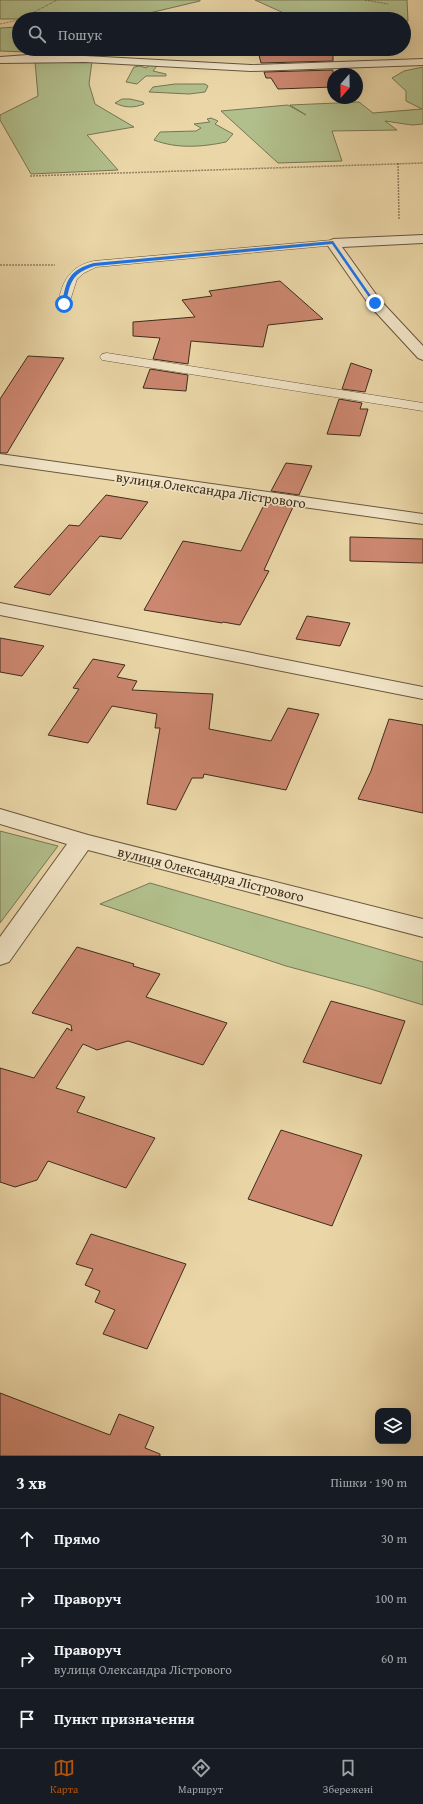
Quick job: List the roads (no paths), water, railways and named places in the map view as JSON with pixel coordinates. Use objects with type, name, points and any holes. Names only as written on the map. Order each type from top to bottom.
[{"type":"street","points":[[0,54],[12,55]]},
{"type":"street","points":[[31,56],[111,59],[227,68],[423,62]]},
{"type":"street","points":[[0,60],[46,57]]},
{"type":"street","points":[[333,243],[423,239]]},
{"type":"street","points":[[333,243],[375,303],[423,355]]},
{"type":"street","name":"вулиця Олександра Лістрового","points":[[0,459],[423,520]]},
{"type":"street","points":[[0,609],[423,693]]},
{"type":"street","name":"вулиця Олександра Лістрового","points":[[0,816],[82,841],[423,928]]},
{"type":"street","points":[[0,956],[82,841]]},
{"type":"lane","points":[[64,304],[68,285],[74,274],[82,268],[94,264],[333,243]]},
{"type":"lane","points":[[107,357],[423,407]]}]
